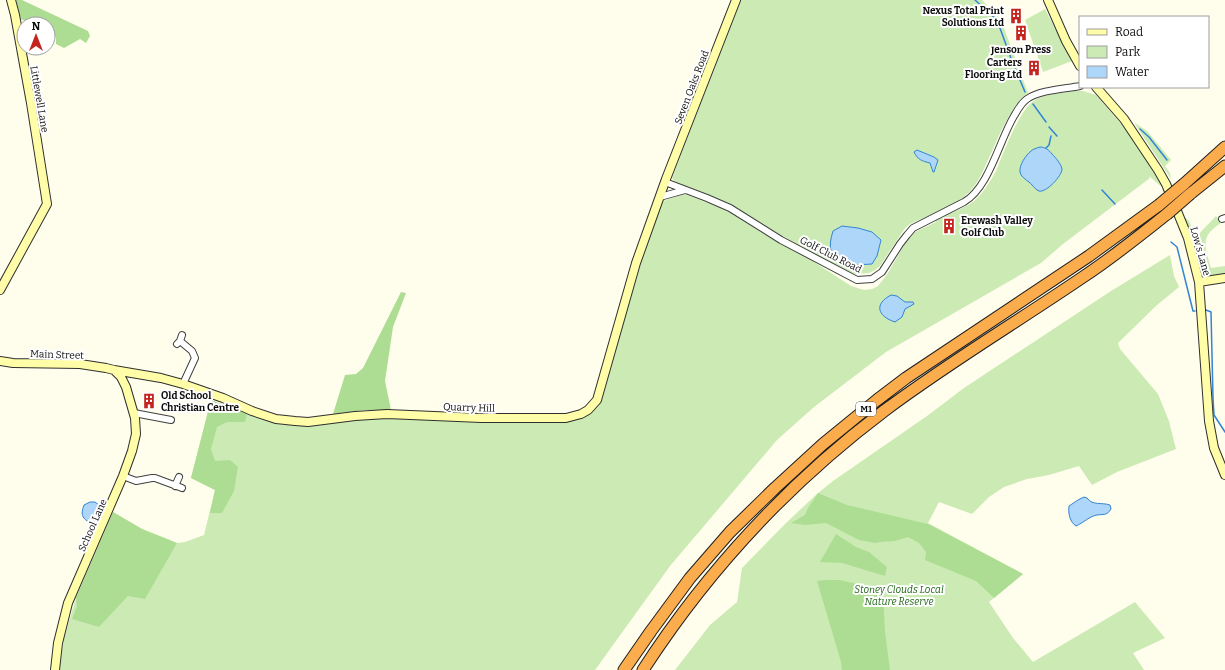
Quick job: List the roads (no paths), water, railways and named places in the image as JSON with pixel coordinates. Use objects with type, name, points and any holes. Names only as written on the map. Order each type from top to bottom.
[{"type":"highway","name":"M1","points":[[624,670],[690,578],[730,532],[775,488],[829,439],[906,378],[1089,256],[1159,205],[1225,147]]},
{"type":"highway","name":"M1","points":[[643,670],[704,586],[734,550],[791,492],[842,446],[899,400],[1112,257],[1225,166]]},
{"type":"street","name":"Littlewell Lane","points":[[0,290],[45,208],[47,201],[31,103],[11,0]]},
{"type":"street","name":"Seven Oaks Road","points":[[665,182],[736,0]]},
{"type":"street","points":[[1048,0],[1066,41],[1079,64]]},
{"type":"street","name":"Golf Club Road","points":[[665,182],[730,208],[782,240],[857,280],[872,279],[882,272],[907,234],[913,228],[964,202],[975,193],[993,162],[1009,125],[1023,103],[1036,95],[1079,86]]},
{"type":"street","name":"Low's Lane","points":[[1097,88],[1135,134],[1166,184],[1188,238],[1199,282],[1209,421],[1214,445],[1225,475]]},
{"type":"street","name":"Quarry Hill","points":[[114,370],[138,373],[183,384],[276,419],[295,421],[308,422],[386,414],[481,418],[566,418],[581,414],[588,410],[597,400],[636,263],[665,182]]},
{"type":"street","points":[[660,197],[685,190]]},
{"type":"street","points":[[1199,282],[1225,278]]},
{"type":"street","points":[[180,340],[192,351],[195,358],[183,384]]},
{"type":"street","name":"Main Street","points":[[0,361],[13,363],[80,364],[114,370]]},
{"type":"street","name":"School Lane","points":[[55,670],[58,643],[68,603],[123,476],[132,451],[136,434],[134,413],[126,387],[121,377],[114,370]]},
{"type":"street","points":[[126,387],[138,373]]},
{"type":"street","points":[[134,413],[171,420]]},
{"type":"street","points":[[123,476],[136,481],[152,478],[179,487],[179,477]]},
{"type":"water","points":[[1040,147],[1050,151],[1061,165],[1062,169],[1059,176],[1053,183],[1042,191],[1036,189],[1022,176],[1020,172],[1022,163],[1027,155]]},
{"type":"water","points":[[917,150],[938,160],[934,172],[930,163],[922,161],[917,157],[914,152]]},
{"type":"water","points":[[842,226],[872,232],[881,240],[877,256],[872,264],[863,265],[846,263],[839,261],[834,256],[831,250],[830,242],[833,231]]},
{"type":"water","points":[[891,295],[897,296],[905,302],[913,302],[914,304],[905,309],[902,317],[895,322],[884,317],[880,310],[882,302]]},
{"type":"water","points":[[1084,497],[1095,503],[1110,505],[1111,509],[1106,514],[1089,518],[1076,526],[1070,518],[1069,506]]},
{"type":"water","points":[[90,502],[95,502],[104,509],[95,525],[86,520],[82,513],[84,505]]},
{"type":"waterway","points":[[975,0],[997,20],[1025,92]]},
{"type":"waterway","points":[[1033,104],[1046,122]]},
{"type":"waterway","points":[[1049,127],[1057,136]]},
{"type":"waterway","points":[[1140,129],[1149,137],[1167,160]]},
{"type":"waterway","points":[[1046,148],[1049,145],[1051,136]]},
{"type":"waterway","points":[[1102,190],[1115,204]]},
{"type":"waterway","points":[[1171,242],[1177,247],[1193,311],[1195,311]]},
{"type":"waterway","points":[[1206,310],[1211,312],[1214,415],[1225,432]]},
{"type":"place","name":"Nexus Total Print Solutions Ltd","points":[[1016,16]]},
{"type":"place","name":"Jenson Press","points":[[1021,33]]},
{"type":"place","name":"Carters Flooring Ltd","points":[[1034,68]]},
{"type":"place","name":"Erewash Valley Golf Club","points":[[949,226]]},
{"type":"place","name":"Old School Christian Centre","points":[[149,401]]},
{"type":"park label","name":"Stoney Clouds Local Nature Reserve","points":[[899,594]]}]
